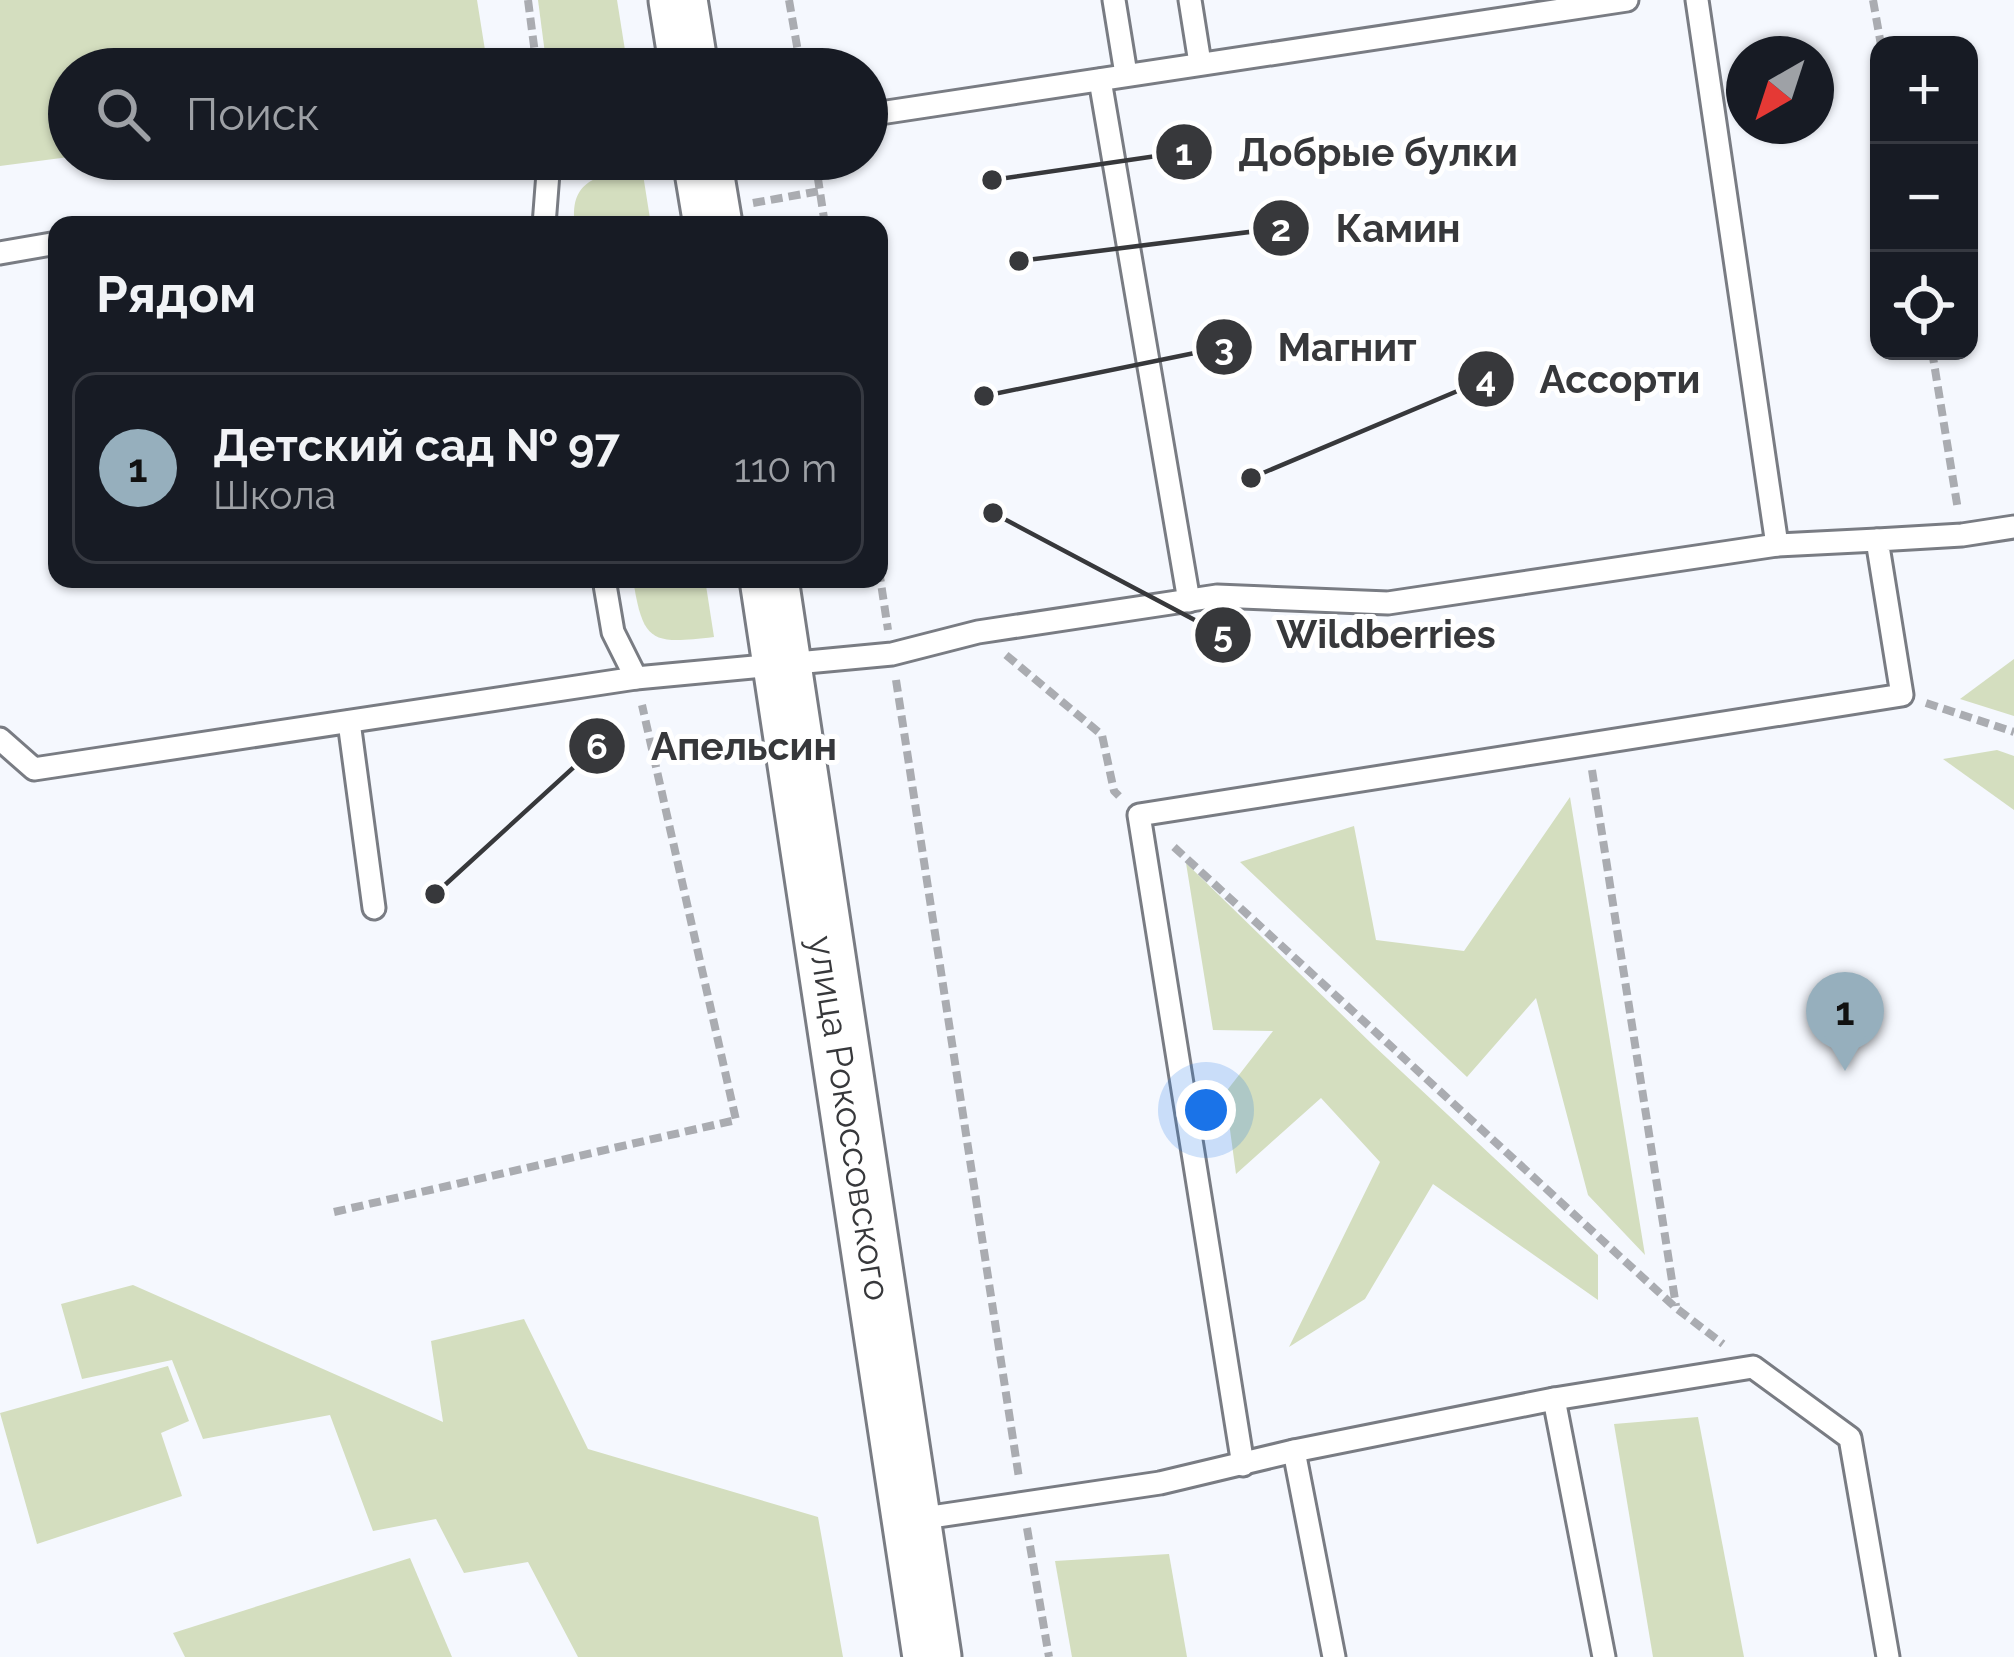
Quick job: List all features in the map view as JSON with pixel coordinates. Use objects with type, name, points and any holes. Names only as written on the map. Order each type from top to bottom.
[{"type":"street","points":[[678,0],[685,48]]},
{"type":"street","points":[[706,180],[712,216]]},
{"type":"street","name":"улица Рокоссовского","points":[[770,588],[932,1657]]},
{"type":"lane","points":[[1114,0],[1126,74]]},
{"type":"lane","points":[[1190,0],[1200,63]]},
{"type":"lane","points":[[888,113],[1628,0]]},
{"type":"lane","points":[[1697,0],[1777,545]]},
{"type":"lane","points":[[1100,80],[1189,601]]},
{"type":"lane","points":[[545,216],[547,180]]},
{"type":"lane","points":[[0,253],[48,245]]},
{"type":"lane","points":[[0,739],[34,769],[636,678],[892,654],[978,632],[1217,596],[1388,602],[1777,545],[1962,536],[2014,527]]},
{"type":"lane","points":[[1243,1465],[1139,815],[1902,694],[1877,541]]},
{"type":"lane","points":[[606,588],[613,632],[636,678]]},
{"type":"lane","points":[[349,722],[374,908]]},
{"type":"lane","points":[[910,1520],[1160,1483],[1553,1399],[1753,1367],[1850,1438],[1888,1657]]},
{"type":"lane","points":[[1553,1399],[1604,1657]]},
{"type":"lane","points":[[1294,1451],[1334,1657]]},
{"type":"path","points":[[527,0],[534,48]]},
{"type":"path","points":[[789,0],[797,48]]},
{"type":"path","points":[[1873,0],[1879,36]]},
{"type":"path","points":[[818,180],[824,216]]},
{"type":"path","points":[[1933,360],[1962,536]]},
{"type":"path","points":[[882,588],[1049,1657]]},
{"type":"path","points":[[978,632],[1102,735],[1114,791],[1139,815],[1676,1308],[1753,1367]]},
{"type":"path","points":[[334,1212],[736,1120],[636,678]]},
{"type":"path","points":[[1902,694],[2014,732]]},
{"type":"path","points":[[1588,743],[1676,1308]]},
{"type":"green space","points":[[0,0],[477,0],[485,48],[48,48],[48,160],[0,166]]},
{"type":"green space","points":[[538,0],[617,0],[625,48],[544,48]]},
{"type":"green space","points":[[592,180],[644,180],[650,216],[574,216],[583,187]]},
{"type":"green space","points":[[635,588],[706,588],[714,637],[664,639],[647,628]]},
{"type":"green space","points":[[2014,659],[2014,716],[1960,699]]},
{"type":"green space","points":[[1997,750],[2014,756],[2014,810],[1943,759]]},
{"type":"green space","points":[[1570,797],[1645,1255],[1588,1195],[1536,998],[1467,1077],[1240,862],[1354,826],[1376,940],[1464,951]]},
{"type":"green space","points":[[1186,863],[1598,1255],[1598,1300],[1433,1184],[1365,1299],[1289,1347],[1380,1162],[1321,1098],[1236,1174],[1225,1093],[1273,1031],[1213,1030]]},
{"type":"green space","points":[[133,1285],[443,1422],[431,1341],[524,1319],[588,1449],[818,1517],[843,1657],[578,1657],[528,1562],[464,1573],[436,1519],[373,1531],[330,1415],[203,1439],[172,1360],[82,1379],[61,1304]]},
{"type":"green space","points":[[168,1366],[189,1421],[161,1433],[182,1496],[37,1544],[0,1413]]},
{"type":"green space","points":[[1698,1417],[1744,1657],[1653,1657],[1614,1424]]},
{"type":"green space","points":[[1169,1554],[1187,1657],[1072,1657],[1055,1561]]},
{"type":"green space","points":[[410,1558],[452,1657],[185,1657],[173,1633]]},
{"type":"place","name":"Добрые булки","points":[[992,180]]},
{"type":"place","name":"Камин","points":[[1019,261]]},
{"type":"place","name":"Магнит","points":[[984,396]]},
{"type":"place","name":"Ассорти","points":[[1251,478]]},
{"type":"place","name":"Wildberries","points":[[993,513]]},
{"type":"place","name":"Апельсин","points":[[435,894]]},
{"type":"place","name":"Детский сад № 97","points":[[1845,1071]]}]
